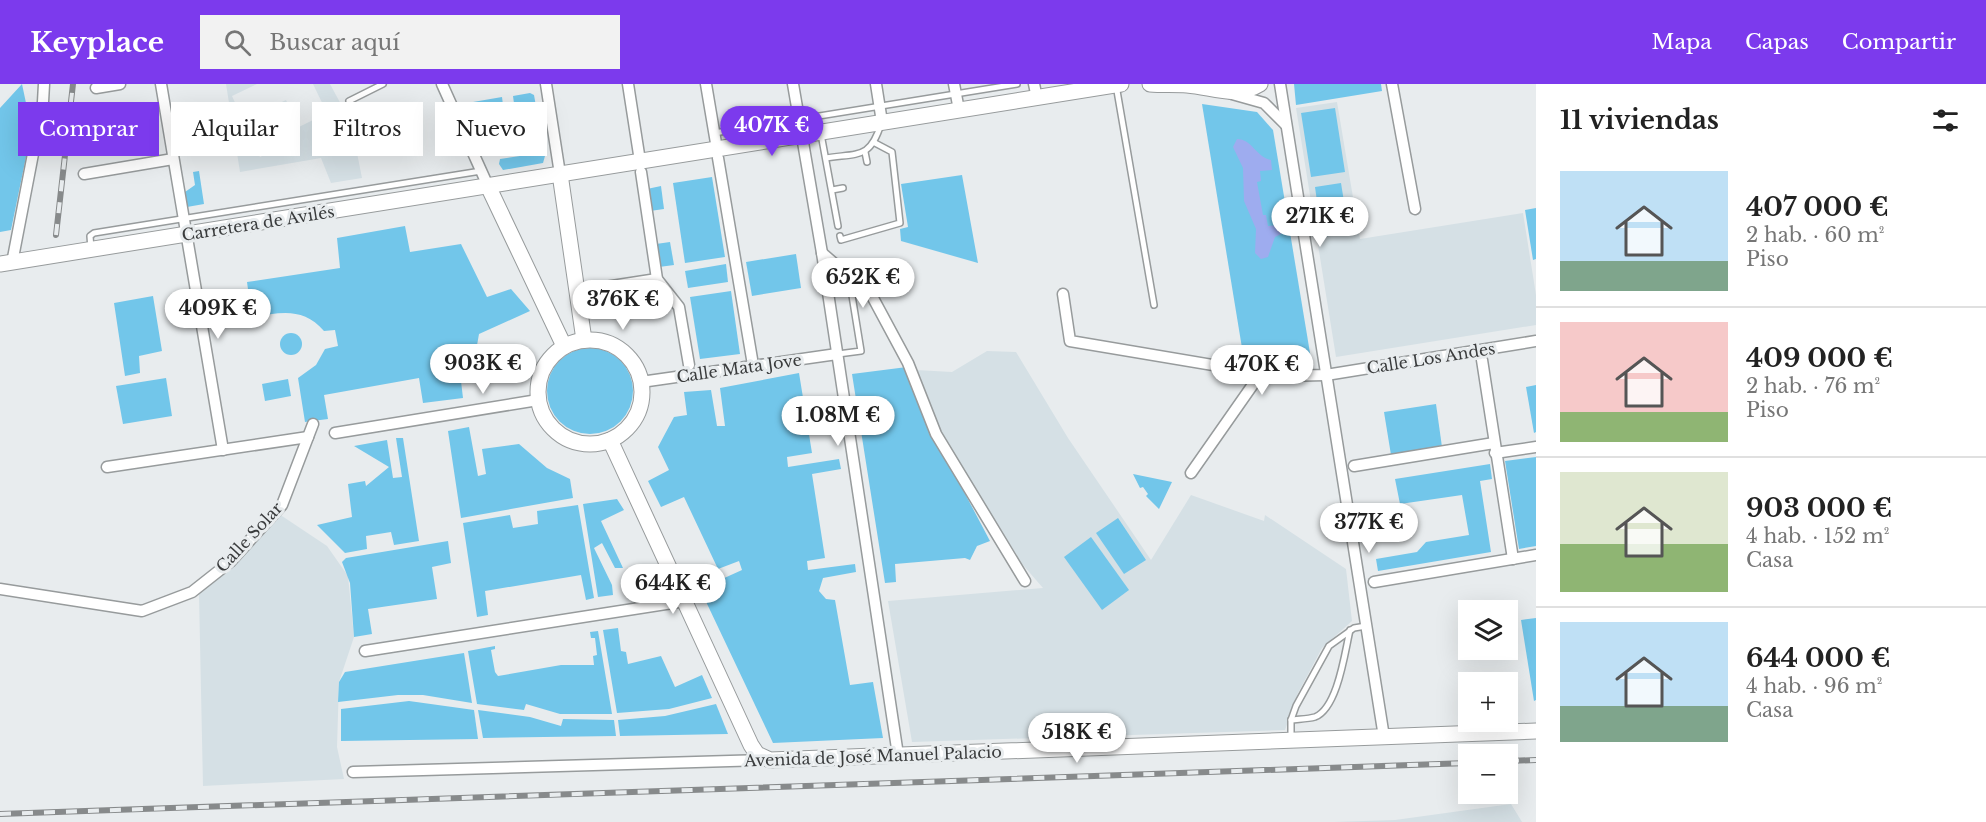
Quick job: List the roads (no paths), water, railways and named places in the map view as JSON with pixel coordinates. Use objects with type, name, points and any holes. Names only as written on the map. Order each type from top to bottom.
[{"type":"street","points":[[6,263],[43,102],[44,84]]},
{"type":"street","points":[[96,88],[120,84]]},
{"type":"street","points":[[161,84],[223,450]]},
{"type":"street","points":[[442,84],[564,346]]},
{"type":"street","points":[[546,84],[584,340]]},
{"type":"street","points":[[628,84],[657,279],[679,307],[689,365]]},
{"type":"street","points":[[706,84],[752,359]]},
{"type":"street","points":[[793,84],[822,253],[898,755]]},
{"type":"street","points":[[876,84],[882,122]]},
{"type":"street","name":"Carretera de Avilés","points":[[6,263],[91,249],[184,226],[488,186],[560,174],[641,166],[802,135],[959,110],[1036,91],[1118,84]]},
{"type":"street","points":[[1150,84],[1219,89],[1251,89],[1260,84]]},
{"type":"street","points":[[1280,84],[1384,737]]},
{"type":"street","points":[[1392,84],[1415,209]]},
{"type":"street","points":[[955,89],[959,110]]},
{"type":"street","points":[[1219,89],[1264,103],[1286,125]]},
{"type":"street","points":[[84,174],[173,159]]},
{"type":"street","points":[[822,253],[872,296],[908,363],[936,434],[1025,581]]},
{"type":"street","points":[[586,290],[657,279]]},
{"type":"street","points":[[1063,294],[1070,341],[1261,373],[1326,375]]},
{"type":"street","points":[[584,340],[600,340],[615,346],[627,355],[636,368],[641,382],[641,400],[636,416],[625,430],[610,440],[595,444],[579,443],[564,437],[547,422],[538,400],[538,384],[542,369],[564,346],[584,340]]},
{"type":"street","name":"Calle Los Andes","points":[[1326,375],[1536,341]]},
{"type":"street","name":"Calle Mata Jove","points":[[641,382],[837,354]]},
{"type":"street","points":[[1482,360],[1513,559]]},
{"type":"street","points":[[1191,473],[1261,373]]},
{"type":"street","points":[[335,433],[538,400]]},
{"type":"street","name":"Calle Solar","points":[[0,589],[142,611],[192,592],[230,562],[282,505],[313,424]]},
{"type":"street","points":[[107,467],[308,437]]},
{"type":"street","points":[[610,440],[751,744],[757,754],[770,760]]},
{"type":"street","points":[[1354,466],[1495,448],[1536,447]]},
{"type":"street","points":[[1374,582],[1536,555]]},
{"type":"street","points":[[365,651],[685,601]]},
{"type":"street","name":"Avenida de José Manuel Palacio","points":[[353,772],[770,760],[1291,739],[1536,732]]},
{"type":"lane","points":[[349,100],[383,84]]},
{"type":"lane","points":[[714,133],[879,106],[955,89],[1017,84]]},
{"type":"lane","points":[[1118,84],[1154,305]]},
{"type":"lane","points":[[826,158],[866,152],[875,143],[882,122]]},
{"type":"lane","points":[[821,132],[838,226]]},
{"type":"lane","points":[[840,236],[841,240],[900,223],[892,152],[875,143]]},
{"type":"lane","points":[[866,152],[867,162]]},
{"type":"lane","points":[[184,226],[481,171]]},
{"type":"lane","points":[[832,190],[843,188]]},
{"type":"lane","points":[[837,354],[861,351],[849,276]]},
{"type":"lane","points":[[1291,739],[1291,720],[1329,646],[1350,630],[1366,626]]},
{"type":"lane","points":[[1291,720],[1316,717],[1327,708],[1336,690],[1350,630]]},
{"type":"railway","points":[[56,235],[73,84]]},
{"type":"railway","points":[[1518,761],[1536,760]]},
{"type":"railway","points":[[0,814],[1458,763]]}]
